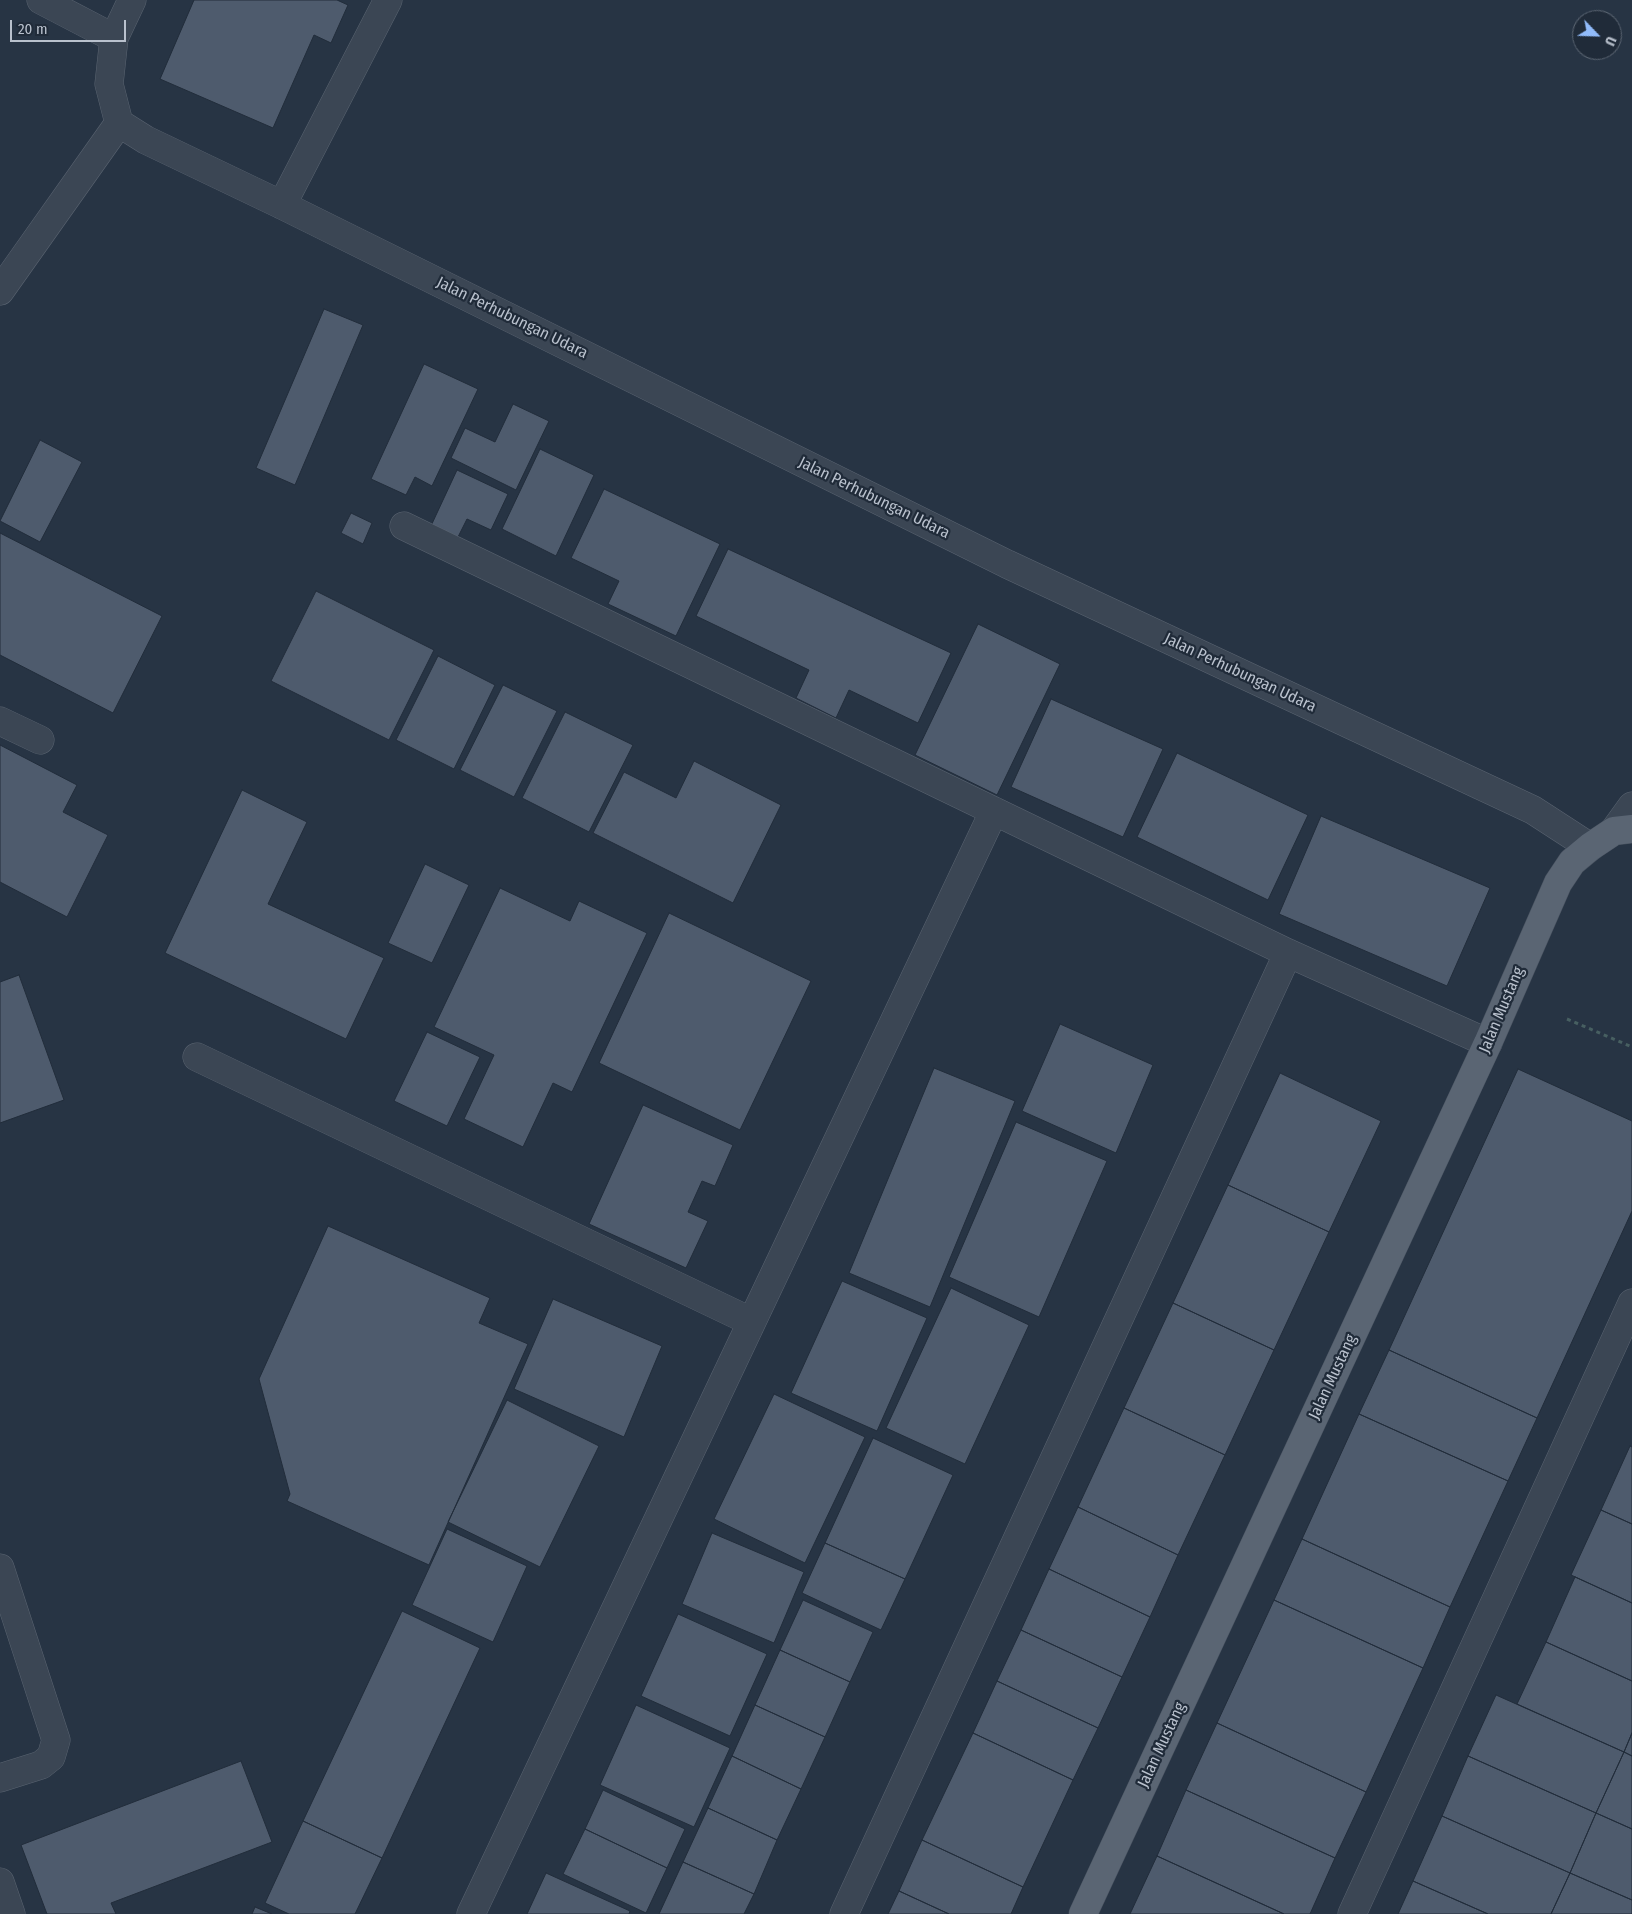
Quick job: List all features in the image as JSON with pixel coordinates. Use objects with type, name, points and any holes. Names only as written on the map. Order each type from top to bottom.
[{"type":"main road","points":[[1590,847],[1623,830]]},
{"type":"main road","name":"Jalan Mustang","points":[[1083,1914],[1488,1043],[1558,883],[1572,862],[1590,847]]},
{"type":"street","points":[[41,0],[114,38]]},
{"type":"street","points":[[0,291],[120,123],[110,84],[114,38],[132,0]]},
{"type":"street","points":[[282,205],[388,0]]},
{"type":"street","name":"Jalan Perhubungan Udara","points":[[120,123],[146,140],[282,205],[1007,564],[1533,810],[1590,847]]},
{"type":"street","points":[[404,526],[1288,953],[1488,1043]]},
{"type":"street","points":[[0,721],[40,740]]},
{"type":"street","points":[[1623,830],[1632,806]]},
{"type":"street","points":[[471,1914],[750,1321],[994,811]]},
{"type":"street","points":[[844,1914],[1288,953]]},
{"type":"street","points":[[197,1057],[750,1321]]},
{"type":"street","points":[[1352,1914],[1632,1303]]},
{"type":"street","points":[[0,1568],[56,1740],[50,1757],[41,1765],[0,1778]]},
{"type":"street","points":[[0,1882],[11,1914]]},
{"type":"path","points":[[1567,1019],[1632,1047]]},
{"type":"building","points":[[194,0],[337,0],[348,5],[331,43],[314,35],[273,128],[160,79]]},
{"type":"building","points":[[324,309],[363,325],[295,485],[256,468]]},
{"type":"building","points":[[424,364],[478,389],[432,486],[415,477],[406,495],[371,479]]},
{"type":"building","points":[[513,404],[549,421],[516,490],[451,458],[465,428],[495,442]]},
{"type":"building","points":[[40,440],[82,462],[40,542],[0,521]]},
{"type":"building","points":[[540,449],[594,475],[556,556],[502,529]]},
{"type":"building","points":[[457,470],[508,494],[491,530],[467,519],[456,541],[430,528]]},
{"type":"building","points":[[604,489],[720,544],[676,636],[608,604],[619,581],[571,558]]},
{"type":"building","points":[[351,513],[372,523],[363,544],[341,533]]},
{"type":"building","points":[[0,533],[162,616],[113,713],[0,655]]},
{"type":"building","points":[[728,549],[951,653],[918,723],[849,690],[836,718],[796,698],[809,670],[696,616]]},
{"type":"building","points":[[316,591],[434,650],[389,740],[271,681]]},
{"type":"building","points":[[978,624],[1060,664],[997,795],[915,755]]},
{"type":"building","points":[[438,656],[495,685],[454,769],[396,740]]},
{"type":"building","points":[[503,685],[557,711],[514,797],[460,770]]},
{"type":"building","points":[[1051,699],[1163,749],[1123,837],[1011,787]]},
{"type":"building","points":[[565,712],[633,745],[589,832],[522,798]]},
{"type":"building","points":[[0,745],[77,785],[63,812],[108,835],[67,917],[0,882]]},
{"type":"building","points":[[1177,753],[1308,815],[1268,900],[1137,837]]},
{"type":"building","points":[[694,761],[781,805],[733,903],[593,833],[624,772],[676,798]]},
{"type":"building","points":[[242,790],[307,822],[268,904],[384,958],[346,1039],[165,953]]},
{"type":"building","points":[[1321,816],[1490,888],[1447,986],[1279,914]]},
{"type":"building","points":[[425,864],[469,885],[432,963],[388,943]]},
{"type":"building","points":[[500,888],[570,921],[579,901],[647,933],[572,1092],[553,1083],[523,1147],[464,1119],[494,1055],[434,1027]]},
{"type":"building","points":[[669,913],[811,981],[740,1130],[599,1063]]},
{"type":"building","points":[[19,975],[64,1100],[0,1123],[0,982]]},
{"type":"building","points":[[1060,1024],[1153,1065],[1116,1153],[1022,1111]]},
{"type":"building","points":[[427,1032],[480,1057],[447,1126],[394,1101]]},
{"type":"building","points":[[934,1068],[1015,1101],[930,1307],[849,1273]]},
{"type":"building","points":[[1518,1069],[1632,1121],[1632,1211],[1537,1418],[1389,1350]]},
{"type":"building","points":[[1280,1073],[1381,1121],[1329,1232],[1228,1185]]},
{"type":"building","points":[[643,1105],[733,1145],[715,1186],[702,1181],[688,1212],[708,1221],[686,1268],[589,1224]]},
{"type":"building","points":[[1016,1122],[1107,1161],[1039,1317],[949,1277]]},
{"type":"building","points":[[1228,1185],[1329,1232],[1274,1350],[1173,1303]]},
{"type":"building","points":[[328,1226],[490,1298],[479,1323],[528,1344],[429,1565],[287,1501],[290,1494],[259,1379]]},
{"type":"building","points":[[842,1281],[927,1318],[877,1431],[791,1393]]},
{"type":"building","points":[[951,1288],[1029,1325],[965,1464],[886,1428]]},
{"type":"building","points":[[553,1299],[662,1346],[624,1437],[514,1389]]},
{"type":"building","points":[[1173,1303],[1274,1350],[1225,1455],[1124,1408]]},
{"type":"building","points":[[1389,1350],[1537,1418],[1508,1481],[1359,1414]]},
{"type":"building","points":[[774,1394],[865,1437],[805,1563],[714,1519]]},
{"type":"building","points":[[507,1400],[599,1446],[540,1567],[448,1522]]},
{"type":"building","points":[[1124,1408],[1225,1455],[1178,1555],[1078,1507]]},
{"type":"building","points":[[1359,1414],[1508,1481],[1450,1607],[1302,1539]]},
{"type":"building","points":[[873,1438],[953,1475],[905,1579],[825,1543]]},
{"type":"building","points":[[1630,1446],[1632,1447],[1632,1524],[1601,1510]]},
{"type":"building","points":[[1078,1507],[1178,1555],[1150,1617],[1049,1569]]},
{"type":"building","points":[[1601,1510],[1632,1524],[1632,1603],[1571,1575]]},
{"type":"building","points":[[447,1529],[527,1566],[493,1642],[412,1605]]},
{"type":"building","points":[[712,1533],[804,1572],[774,1643],[682,1604]]},
{"type":"building","points":[[1302,1539],[1450,1607],[1423,1668],[1274,1600]]},
{"type":"building","points":[[825,1543],[905,1579],[881,1630],[802,1593]]},
{"type":"building","points":[[1049,1569],[1150,1617],[1122,1677],[1021,1630]]},
{"type":"building","points":[[1575,1577],[1632,1603],[1632,1681],[1546,1642]]},
{"type":"building","points":[[803,1600],[873,1632],[850,1682],[780,1650]]},
{"type":"building","points":[[1274,1600],[1423,1668],[1366,1792],[1217,1723]]},
{"type":"building","points":[[402,1611],[480,1648],[382,1858],[303,1821]]},
{"type":"building","points":[[678,1614],[767,1654],[730,1736],[641,1696]]},
{"type":"building","points":[[1021,1630],[1122,1677],[1098,1728],[997,1681]]},
{"type":"building","points":[[1546,1642],[1632,1681],[1632,1733],[1624,1752],[1517,1704]]},
{"type":"building","points":[[780,1650],[850,1682],[825,1737],[755,1705]]},
{"type":"building","points":[[997,1681],[1098,1728],[1073,1780],[973,1733]]},
{"type":"building","points":[[1496,1695],[1624,1752],[1596,1813],[1468,1756]]},
{"type":"building","points":[[636,1705],[730,1748],[694,1827],[600,1785]]},
{"type":"building","points":[[755,1705],[825,1737],[801,1789],[732,1756]]},
{"type":"building","points":[[1217,1723],[1366,1792],[1335,1858],[1186,1790]]},
{"type":"building","points":[[973,1733],[1073,1780],[1023,1887],[922,1840]]},
{"type":"building","points":[[1632,1733],[1632,1756],[1624,1752]]},
{"type":"building","points":[[1624,1752],[1632,1756],[1632,1829],[1596,1813]]},
{"type":"building","points":[[732,1756],[801,1789],[777,1840],[708,1808]]},
{"type":"building","points":[[1468,1756],[1596,1813],[1570,1873],[1442,1816]]},
{"type":"building","points":[[241,1761],[272,1842],[111,1903],[116,1914],[47,1914],[21,1845]]},
{"type":"building","points":[[603,1790],[685,1829],[667,1868],[585,1829]]},
{"type":"building","points":[[1186,1790],[1335,1858],[1310,1914],[1284,1914],[1157,1856]]},
{"type":"building","points":[[708,1808],[777,1840],[754,1894],[683,1862]]},
{"type":"building","points":[[1596,1813],[1632,1829],[1632,1900],[1570,1873]]},
{"type":"building","points":[[1442,1816],[1570,1873],[1551,1914],[1488,1914],[1413,1881]]},
{"type":"building","points":[[303,1821],[382,1858],[355,1914],[289,1914],[265,1903]]},
{"type":"building","points":[[585,1829],[667,1868],[646,1913],[563,1874]]},
{"type":"building","points":[[922,1840],[1023,1887],[1011,1914],[949,1914],[899,1891]]},
{"type":"building","points":[[1157,1856],[1284,1914],[1130,1914]]},
{"type":"building","points":[[683,1862],[754,1894],[744,1914],[659,1914]]},
{"type":"building","points":[[546,1873],[630,1911],[629,1914],[527,1914]]},
{"type":"building","points":[[1570,1873],[1632,1900],[1632,1914],[1551,1914]]},
{"type":"building","points":[[1413,1881],[1488,1914],[1398,1914]]},
{"type":"building","points":[[899,1891],[949,1914],[888,1914]]},
{"type":"building","points":[[255,1907],[272,1914],[252,1914]]}]
